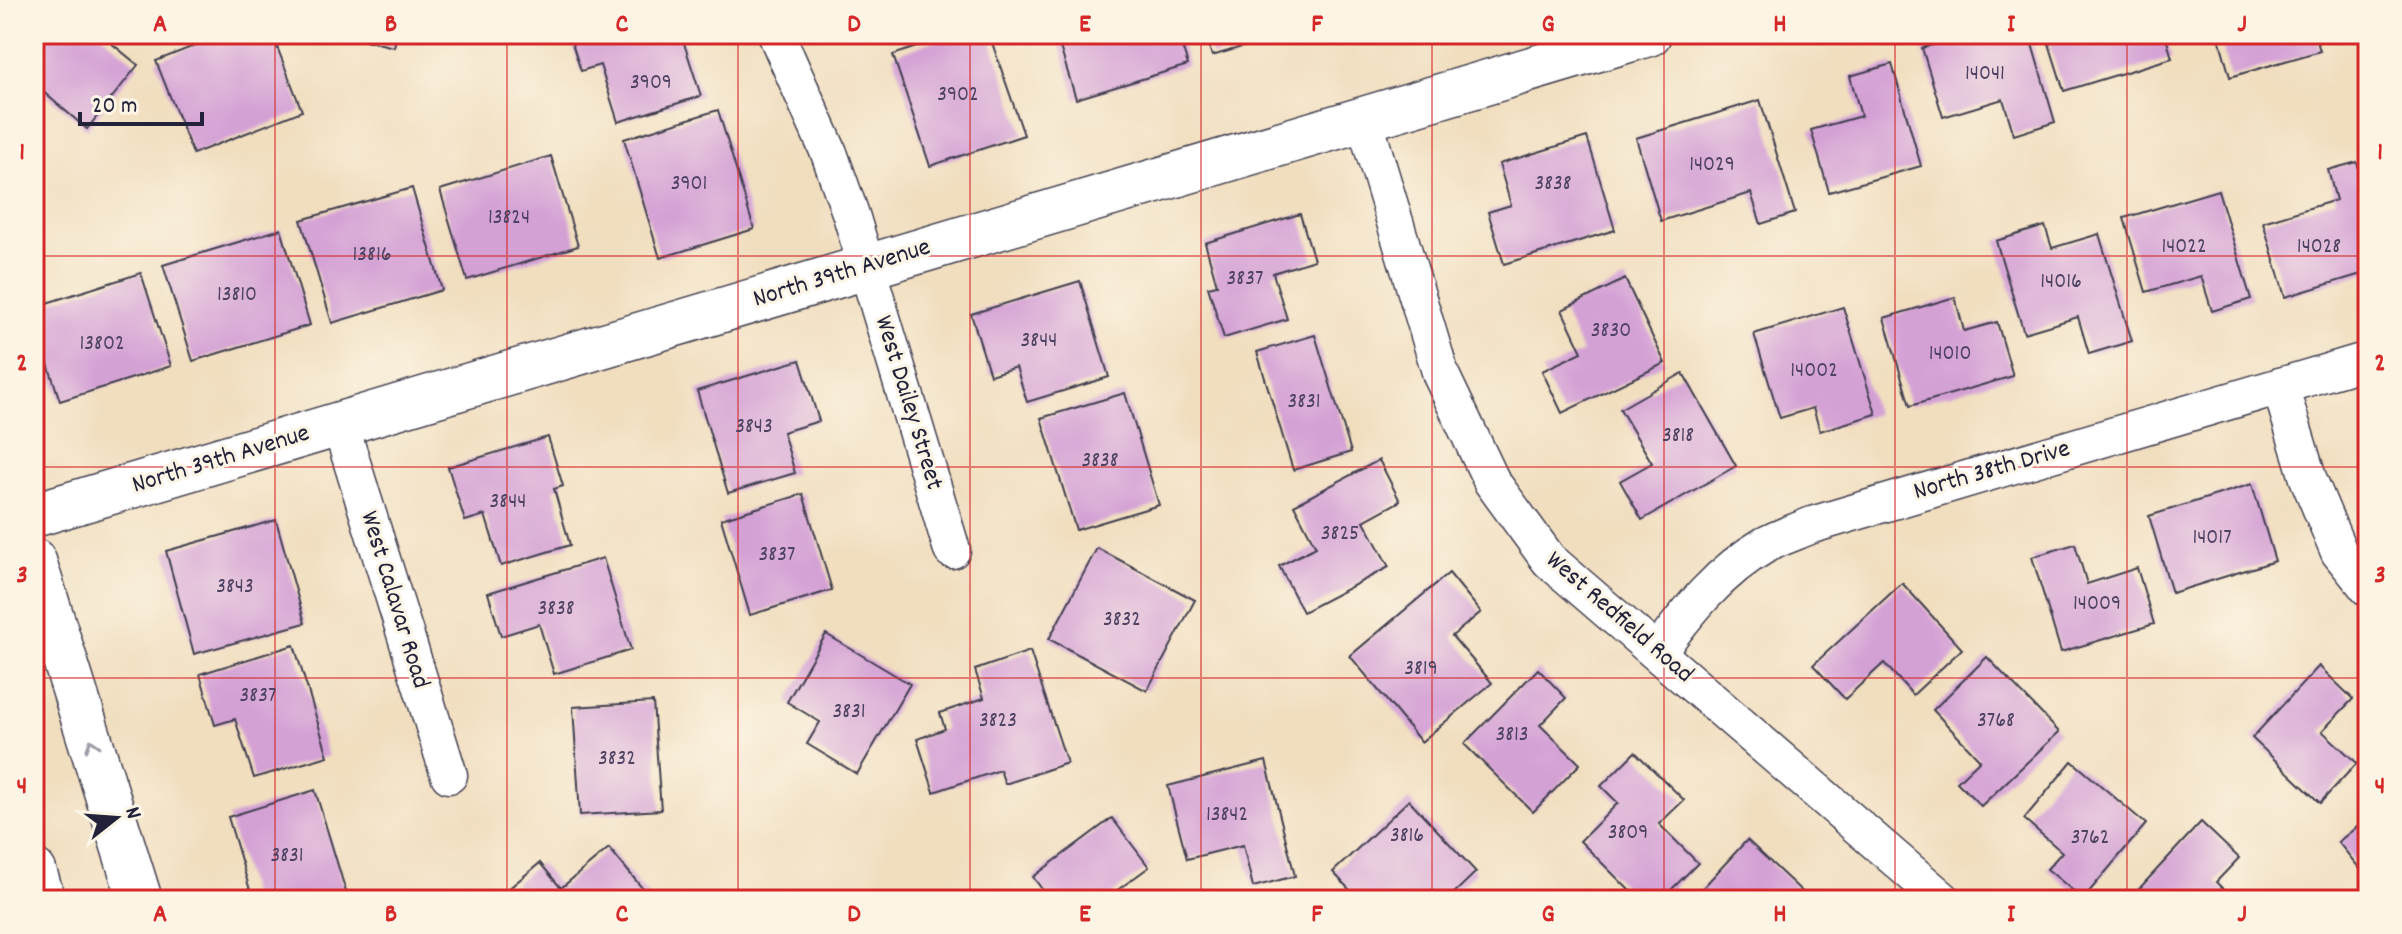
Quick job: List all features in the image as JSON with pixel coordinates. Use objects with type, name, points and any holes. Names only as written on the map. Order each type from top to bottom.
[{"type":"street","name":"West Dailey Street","points":[[776,34],[829,153],[867,266],[952,550]]},
{"type":"street","name":"North 39th Avenue","points":[[34,515],[1649,34]]},
{"type":"street","name":"West Redfield Road","points":[[1364,119],[1441,375],[1492,482],[1549,560],[1943,900]]},
{"type":"street","name":"North 38th Drive","points":[[1658,652],[1682,619],[1725,573],[1766,545],[1812,525],[2368,360]]},
{"type":"street","points":[[2280,386],[2308,478],[2339,552],[2368,588]]},
{"type":"street","name":"West Calavar Road","points":[[340,424],[449,775]]},
{"type":"street","points":[[34,561],[140,900]]},
{"type":"street","points":[[34,871],[43,900]]},
{"type":"building","points":[[34,34],[100,34],[138,65],[87,129],[42,91],[34,101]]},
{"type":"building","points":[[224,34],[272,34],[302,111],[193,154],[156,61]]},
{"type":"building","points":[[340,34],[397,34],[394,47]]},
{"type":"building","points":[[569,34],[681,34],[701,96],[618,122],[600,65],[581,71]]},
{"type":"building","points":[[954,34],[989,34],[1024,135],[930,166],[893,55]]},
{"type":"building","points":[[1056,34],[1178,34],[1188,65],[1076,99]]},
{"type":"building","points":[[1205,34],[1282,34],[1282,35],[1212,56]]},
{"type":"building","points":[[1969,34],[2029,34],[2055,122],[2014,135],[2003,99],[1943,117],[1922,48]]},
{"type":"building","points":[[2046,34],[2165,34],[2172,58],[2064,91]]},
{"type":"building","points":[[2218,34],[2315,34],[2320,51],[2230,77]]},
{"type":"building","points":[[1892,64],[1921,166],[1829,192],[1811,130],[1861,116],[1850,76]]},
{"type":"building","points":[[1760,100],[1795,213],[1761,224],[1751,193],[1661,221],[1636,138]]},
{"type":"building","points":[[718,110],[754,229],[660,258],[624,139]]},
{"type":"building","points":[[1587,137],[1615,230],[1504,264],[1488,212],[1511,205],[1499,164]]},
{"type":"building","points":[[551,156],[578,246],[467,280],[440,190]]},
{"type":"building","points":[[2357,162],[2368,199],[2368,272],[2285,297],[2263,222],[2336,200],[2328,170]]},
{"type":"building","points":[[412,188],[442,290],[332,323],[301,220]]},
{"type":"building","points":[[2218,190],[2251,299],[2212,311],[2201,276],[2146,292],[2124,218]]},
{"type":"building","points":[[1300,214],[1314,260],[1273,273],[1287,319],[1224,338],[1208,287],[1217,285],[1205,243]]},
{"type":"building","points":[[2045,226],[2052,248],[2099,234],[2132,341],[2089,354],[2078,317],[2024,333],[1996,241]]},
{"type":"building","points":[[281,229],[310,325],[193,361],[163,265]]},
{"type":"building","points":[[141,273],[171,366],[60,401],[34,321],[34,307]]},
{"type":"building","points":[[1625,279],[1665,363],[1562,413],[1542,371],[1582,352],[1562,310]]},
{"type":"building","points":[[1080,281],[1109,377],[1027,402],[1016,367],[990,375],[971,314]]},
{"type":"building","points":[[1955,297],[1964,331],[1997,322],[2013,376],[1910,406],[1884,318]]},
{"type":"building","points":[[1843,307],[1876,414],[1820,431],[1813,408],[1780,418],[1754,334]]},
{"type":"building","points":[[1315,335],[1351,452],[1293,470],[1257,352]]},
{"type":"building","points":[[800,360],[819,421],[783,432],[795,473],[728,493],[697,391]]},
{"type":"building","points":[[1683,373],[1736,466],[1642,520],[1620,481],[1652,463],[1620,409]]},
{"type":"building","points":[[1125,393],[1159,505],[1076,530],[1041,418]]},
{"type":"building","points":[[548,437],[563,486],[554,489],[570,545],[501,566],[485,515],[465,521],[448,467]]},
{"type":"building","points":[[1379,460],[1400,501],[1364,521],[1389,567],[1303,612],[1279,566],[1316,547],[1294,505]]},
{"type":"building","points":[[2252,484],[2275,561],[2172,593],[2149,516]]},
{"type":"building","points":[[803,494],[832,590],[750,615],[721,519]]},
{"type":"building","points":[[276,520],[305,623],[194,654],[166,551]]},
{"type":"building","points":[[2075,544],[2087,584],[2137,568],[2154,624],[2061,652],[2032,557]]},
{"type":"building","points":[[1097,548],[1195,600],[1147,691],[1049,639]]},
{"type":"building","points":[[603,558],[631,650],[554,674],[539,624],[501,636],[488,593]]},
{"type":"building","points":[[1449,573],[1481,612],[1452,636],[1492,683],[1421,742],[1350,656]]},
{"type":"building","points":[[1902,583],[1962,649],[1913,695],[1884,663],[1845,699],[1813,665]]},
{"type":"building","points":[[826,634],[910,684],[857,774],[807,744],[820,722],[787,702]]},
{"type":"building","points":[[294,645],[328,756],[254,778],[235,719],[215,725],[200,674]]},
{"type":"building","points":[[1030,651],[1067,763],[1005,784],[1000,770],[934,792],[917,739],[945,729],[940,713],[984,698],[975,670]]},
{"type":"building","points":[[1987,657],[2059,732],[1981,806],[1957,782],[1980,760],[1933,710]]},
{"type":"building","points":[[2319,666],[2353,699],[2322,731],[2357,763],[2320,803],[2252,738]]},
{"type":"building","points":[[1538,669],[1566,698],[1540,725],[1580,764],[1533,812],[1464,744]]},
{"type":"building","points":[[653,702],[661,810],[580,815],[573,707]]},
{"type":"building","points":[[1635,752],[1684,800],[1659,824],[1698,863],[1661,900],[1639,900],[1580,841],[1618,803],[1601,786]]},
{"type":"building","points":[[1266,761],[1295,876],[1253,887],[1243,845],[1187,859],[1168,786]]},
{"type":"building","points":[[2072,761],[2146,824],[2083,899],[2047,869],[2062,852],[2024,819]]},
{"type":"building","points":[[315,790],[347,895],[329,900],[253,900],[228,817]]},
{"type":"building","points":[[1409,800],[1476,872],[1447,900],[1359,900],[1333,872]]},
{"type":"building","points":[[1112,818],[1149,867],[1108,897],[1111,900],[1050,900],[1033,877]]},
{"type":"building","points":[[2368,818],[2368,879],[2338,842]]},
{"type":"building","points":[[2201,822],[2239,858],[2216,882],[2234,900],[2147,900],[2137,891]]},
{"type":"building","points":[[1747,840],[1811,900],[1707,900],[1699,892]]},
{"type":"building","points":[[609,848],[652,900],[505,900],[501,895],[540,863],[561,888]]}]
